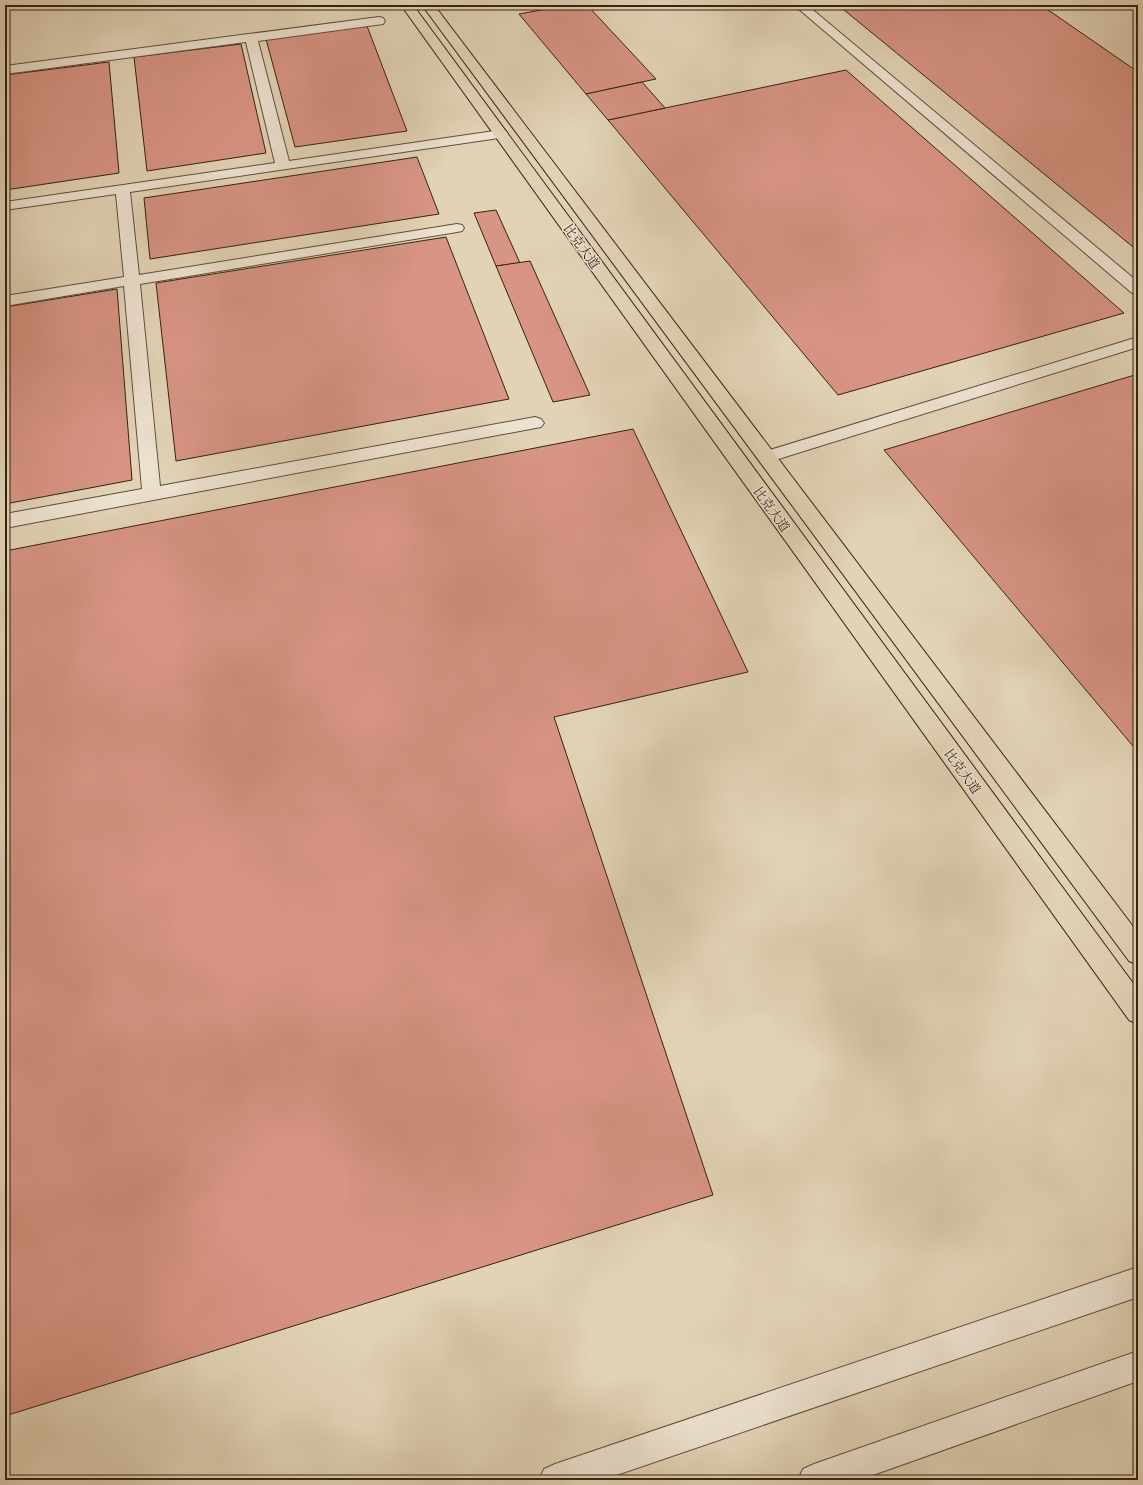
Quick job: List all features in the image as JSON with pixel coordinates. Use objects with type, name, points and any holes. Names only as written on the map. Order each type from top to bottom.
[{"type":"main road","name":"比克大道","points":[[407,5],[1138,1012]]},
{"type":"main road","name":"比克大道","points":[[428,5],[1138,953]]},
{"type":"street","points":[[800,5],[1138,290]]},
{"type":"street","points":[[5,70],[379,21]]},
{"type":"street","points":[[251,38],[283,165]]},
{"type":"street","points":[[5,206],[500,134]]},
{"type":"street","points":[[123,189],[152,494]]},
{"type":"street","points":[[5,302],[457,228]]},
{"type":"street","points":[[766,457],[1138,342]]},
{"type":"street","points":[[5,521],[535,423]]},
{"type":"street","points":[[555,1480],[1138,1282]]},
{"type":"street","points":[[814,1480],[1138,1366]]},
{"type":"building","points":[[569,5],[587,5],[656,79],[586,94],[519,14]]},
{"type":"building","points":[[838,5],[1041,5],[1138,72],[1138,251]]},
{"type":"building","points":[[367,26],[407,131],[295,147],[266,39]]},
{"type":"building","points":[[241,44],[266,153],[147,171],[134,57]]},
{"type":"building","points":[[109,62],[119,173],[5,190],[5,75]]},
{"type":"building","points":[[846,70],[1124,313],[838,395],[608,120]]},
{"type":"building","points":[[642,82],[665,108],[608,120],[586,94]]},
{"type":"building","points":[[417,157],[439,214],[150,259],[144,198]]},
{"type":"building","points":[[496,210],[520,263],[496,266],[474,213]]},
{"type":"building","points":[[446,237],[509,399],[176,461],[156,283]]},
{"type":"building","points":[[530,261],[590,395],[553,402],[496,266]]},
{"type":"building","points":[[117,289],[132,480],[5,504],[5,307]]},
{"type":"building","points":[[1138,374],[1138,752],[884,450]]},
{"type":"building","points":[[633,429],[748,672],[554,717],[713,1195],[5,1416],[5,551]]}]
